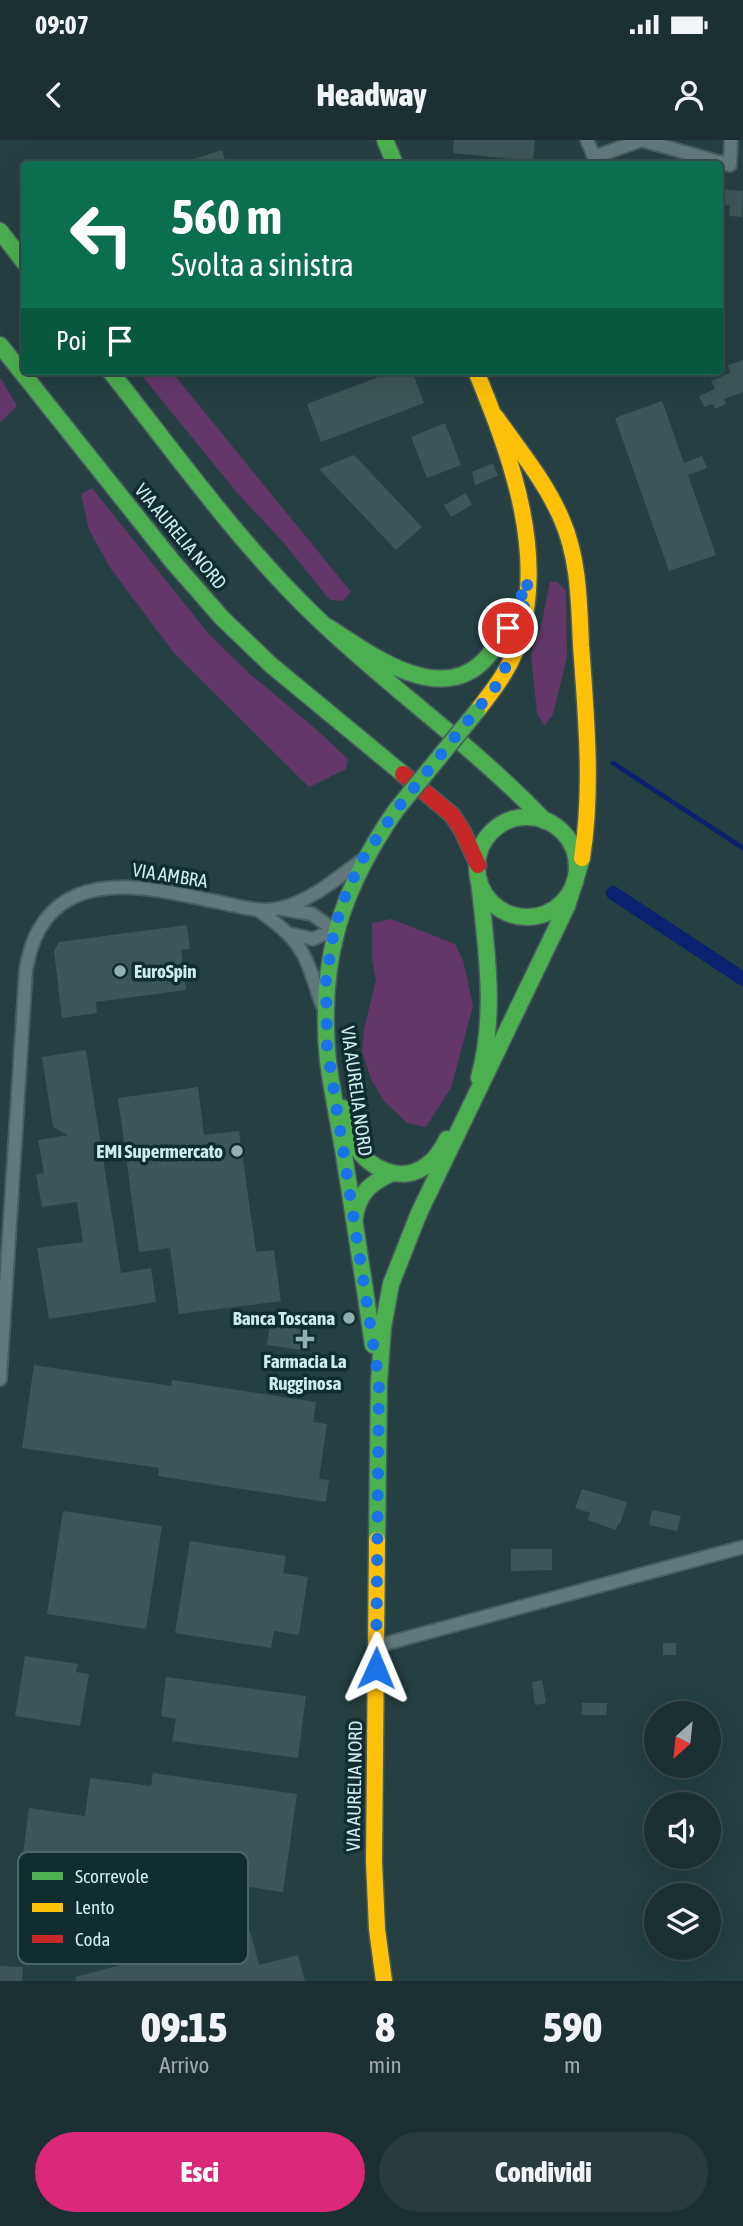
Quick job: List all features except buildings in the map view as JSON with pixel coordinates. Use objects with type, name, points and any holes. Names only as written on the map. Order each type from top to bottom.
[{"type":"main road","points":[[385,140],[394,161]]},
{"type":"main road","points":[[398,140],[402,161]]},
{"type":"main road","points":[[0,232],[21,258]]},
{"type":"main road","name":"VIA AURELIA NORD","points":[[0,345],[21,371]]},
{"type":"main road","name":"VIA AURELIA NORD","points":[[24,375],[173,562],[222,618],[271,665],[452,816],[462,830],[492,902],[513,915],[526,917],[551,912],[561,904],[575,883],[581,863],[589,821],[584,683],[576,566],[563,521],[544,485],[496,417]]},
{"type":"main road","points":[[113,375],[273,572],[328,627],[515,787],[545,821],[566,835],[573,846],[578,871],[566,906],[470,1105],[438,1154],[422,1169],[403,1174],[373,1166],[356,1147],[340,1093],[331,1074]]},
{"type":"main road","name":"VIA AURELIA NORD","points":[[379,1382],[331,1074],[326,981],[334,930],[346,894],[362,860],[396,810],[496,686],[518,642],[528,580],[526,532],[515,474],[496,417],[478,375]]},
{"type":"main road","points":[[328,627],[385,663],[413,676],[435,680],[453,678],[476,669],[491,655],[508,628],[528,580]]},
{"type":"main road","points":[[470,1105],[482,1071],[491,1008],[478,872],[480,852],[495,829],[519,818],[532,817],[545,821]]},
{"type":"main road","name":"VIA AURELIA NORD","points":[[384,1981],[377,1929],[374,1862],[379,1382],[383,1319],[388,1292],[419,1213],[470,1105]]},
{"type":"main road","points":[[354,1222],[356,1202],[362,1191],[369,1183],[392,1173]]},
{"type":"street","points":[[587,140],[596,161],[642,140],[716,161]]},
{"type":"street","points":[[723,163],[730,165],[731,140]]},
{"type":"street","points":[[280,909],[320,890],[362,860]]},
{"type":"street","name":"VIA AMBRA","points":[[0,1379],[26,969],[38,930],[65,901],[81,893],[101,889],[136,887],[258,910]]},
{"type":"street","points":[[258,910],[280,909],[312,914],[334,930]]},
{"type":"street","points":[[258,910],[299,944],[326,1017]]},
{"type":"street","points":[[287,933],[313,939],[334,930]]},
{"type":"street","points":[[377,1646],[743,1547]]},
{"type":"shaded area","points":[[141,375],[174,375],[351,592],[343,601],[330,600],[283,542],[238,494]]},
{"type":"shaded area","points":[[0,377],[17,406],[0,423]]},
{"type":"shaded area","points":[[92,488],[208,633],[250,674],[348,759],[346,769],[309,787],[174,653],[111,569],[89,530],[81,494]]},
{"type":"shaded area","points":[[550,581],[557,582],[566,590],[567,657],[553,714],[544,726],[537,713],[531,655],[540,631]]},
{"type":"shaded area","points":[[391,919],[455,944],[463,960],[473,1006],[451,1088],[426,1127],[407,1123],[384,1101],[371,1079],[362,1051],[364,1029],[376,980],[372,959],[372,923]]},
{"type":"waterway","points":[[613,763],[743,848]]},
{"type":"waterway","points":[[613,893],[743,979]]},
{"type":"traffic: fast","points":[[385,140],[394,161]]},
{"type":"traffic: fast","points":[[0,231],[21,258]]},
{"type":"traffic: fast","points":[[0,345],[21,371]]},
{"type":"traffic: fast","points":[[24,375],[173,562],[222,618],[271,665],[403,774]]},
{"type":"traffic: fast","points":[[113,375],[208,497],[287,588],[372,668],[490,767],[545,821]]},
{"type":"traffic: fast","points":[[328,627],[401,670],[442,679],[461,675],[479,665],[501,638],[517,607]]},
{"type":"traffic: fast","points":[[396,810],[477,711]]},
{"type":"traffic: fast","points":[[373,1345],[328,1061],[327,991],[330,959],[347,899],[360,869],[396,810]]},
{"type":"traffic: fast","points":[[527,817],[546,821],[562,832],[573,848],[577,867],[573,886],[562,902],[546,913],[527,917],[508,913],[492,902],[481,886],[477,867],[481,848],[492,832],[508,821],[527,817]]},
{"type":"traffic: fast","points":[[377,1540],[379,1382],[383,1327],[391,1284],[419,1213],[567,906],[582,858]]},
{"type":"traffic: fast","points":[[479,880],[489,1004],[488,1029],[479,1078]]},
{"type":"traffic: fast","points":[[343,1108],[353,1141],[361,1154],[387,1172],[397,1174],[418,1171],[433,1160],[447,1139]]},
{"type":"traffic: fast","points":[[355,1217],[362,1195],[392,1173]]},
{"type":"traffic: slow","points":[[477,711],[503,676],[515,652],[525,617],[529,581],[522,509],[502,438],[478,375]]},
{"type":"traffic: slow","points":[[496,417],[556,506],[572,550],[579,597],[587,752],[587,806],[582,858]]},
{"type":"traffic: slow","points":[[377,1540],[374,1862],[377,1929],[384,1981]]},
{"type":"traffic: jam","points":[[403,774],[452,815],[478,865]]},
{"type":"place","name":"EuroSpin","points":[[120,971]]},
{"type":"place","name":"EMI Supermercato","points":[[237,1151]]},
{"type":"place","name":"Banca Toscana","points":[[349,1318]]},
{"type":"place","name":"Farmacia La Rugginosa","points":[[305,1339]]},
{"type":"route","points":[[376,1668],[379,1382],[327,1046],[326,981],[334,930],[346,894],[362,860],[396,810],[496,686],[518,642],[528,580],[508,628]]}]
